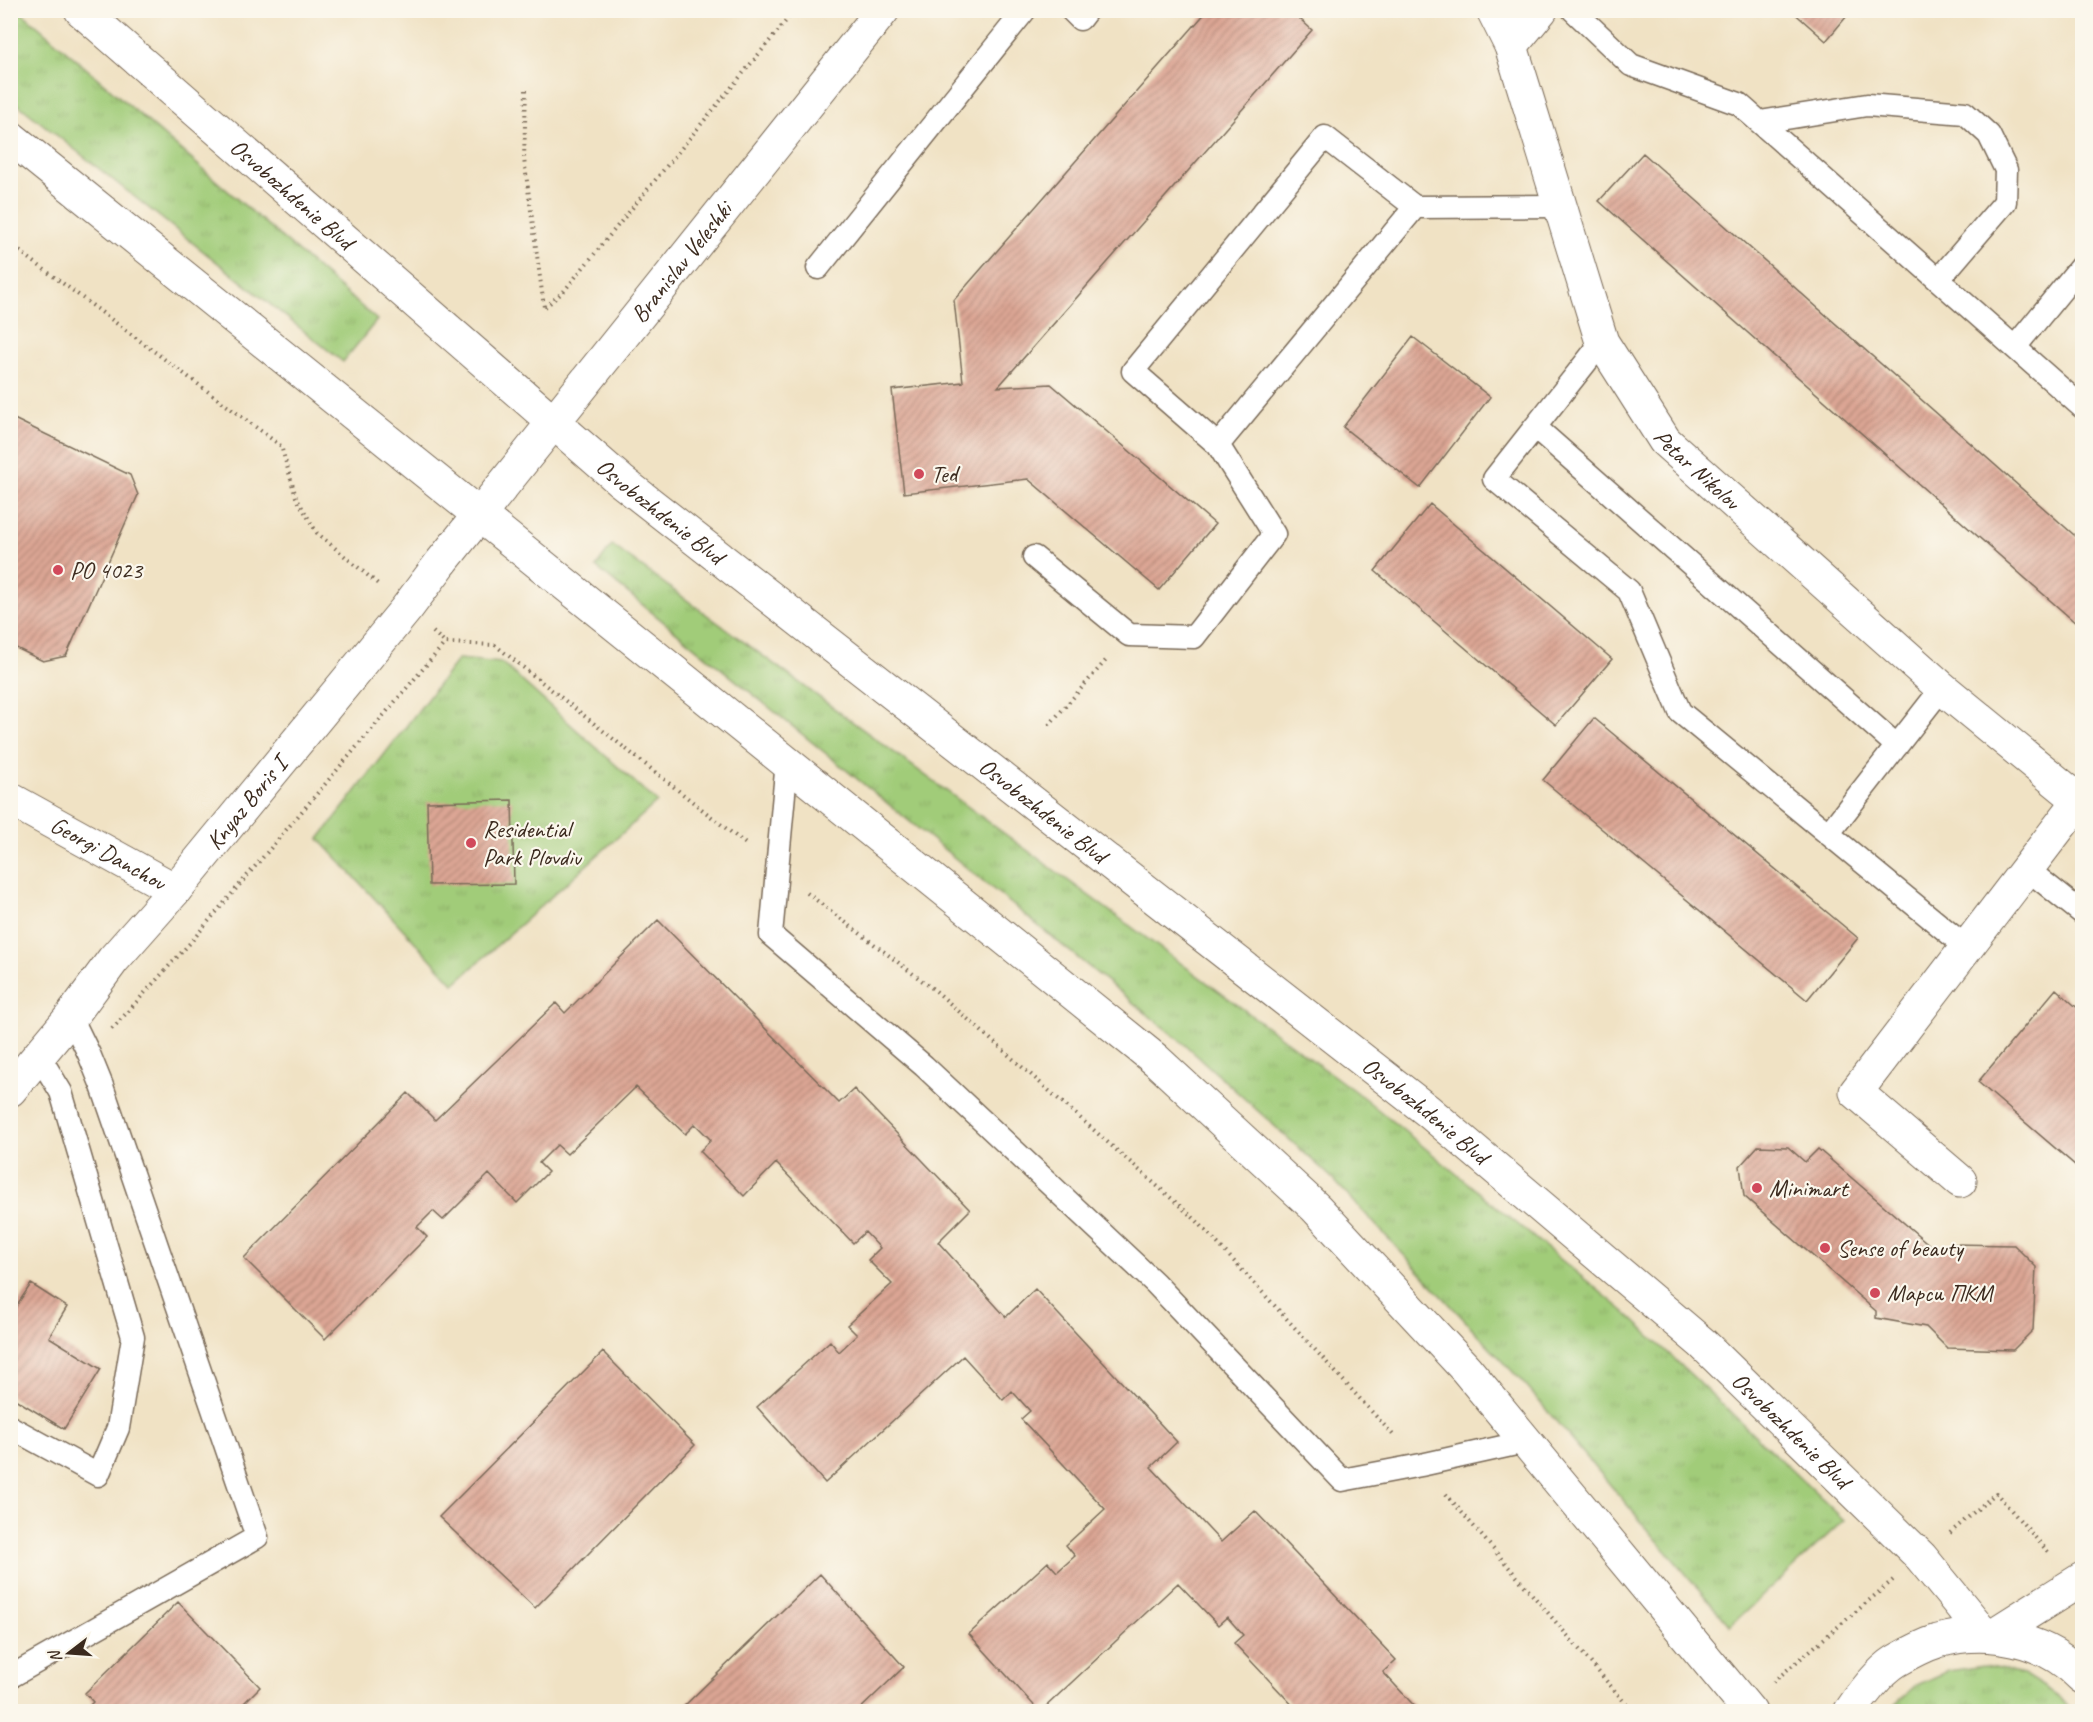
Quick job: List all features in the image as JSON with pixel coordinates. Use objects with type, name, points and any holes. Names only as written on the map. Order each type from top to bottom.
[{"type":"main road","name":"Osvobozhdenie Blvd","points":[[81,10],[629,487],[1428,1111],[1702,1342],[1921,1557],[1988,1635]]},
{"type":"main road","name":"Branislav Veleshki","points":[[480,514],[883,10]]},
{"type":"main road","name":"Petar Nikolov","points":[[1493,10],[1511,46],[1602,342],[1665,441],[1942,688],[2081,800]]},
{"type":"main road","points":[[1511,46],[1541,10]]},
{"type":"main road","points":[[10,136],[787,760],[1156,1060],[1316,1208],[1466,1369],[1748,1708]]},
{"type":"main road","name":"Knyaz Boris I","points":[[10,1090],[71,1017],[114,960],[175,890],[407,608],[480,514]]},
{"type":"main road","name":"Georgi Danchov","points":[[10,800],[175,890]]},
{"type":"main road","points":[[1960,1181],[1856,1092],[2081,800]]},
{"type":"main road","points":[[1988,1635],[2079,1581]]},
{"type":"main road","points":[[1850,1712],[1861,1695],[1894,1662],[1937,1641],[1988,1635],[2035,1644],[2072,1666],[2082,1677]]},
{"type":"lane","points":[[818,268],[1025,10]]},
{"type":"lane","points":[[1071,10],[1080,18],[1087,10]]},
{"type":"lane","points":[[1573,10],[1631,65],[1739,104],[2082,406]]},
{"type":"lane","points":[[1760,123],[1868,105],[1965,113],[1989,135],[2006,170],[2005,202],[1938,280]]},
{"type":"lane","points":[[1034,557],[1129,635],[1194,637],[1274,534],[1218,445],[1133,371],[1325,137],[1415,207],[1561,206]]},
{"type":"lane","points":[[1218,445],[1415,207]]},
{"type":"lane","points":[[2015,347],[2082,265]]},
{"type":"lane","points":[[1602,342],[1494,479],[1629,591],[1680,712],[1966,947]]},
{"type":"lane","points":[[1535,427],[1897,747]]},
{"type":"lane","points":[[1828,834],[1942,688]]},
{"type":"lane","points":[[787,760],[771,935],[924,1066],[1155,1283],[1342,1480],[1525,1442]]},
{"type":"lane","points":[[2028,869],[2082,913]]},
{"type":"lane","points":[[10,1677],[256,1537],[102,1086],[71,1017]]},
{"type":"lane","points":[[10,1427],[98,1475],[118,1428],[133,1337],[62,1092],[39,1056]]},
{"type":"path","points":[[526,90],[524,159],[544,308],[564,291],[795,10]]},
{"type":"path","points":[[10,244],[281,446],[296,497],[316,533]]},
{"type":"path","points":[[1049,725],[1129,635]]},
{"type":"path","points":[[89,1054],[190,943],[445,644],[495,645],[777,870],[938,992],[1197,1221],[1421,1465],[1633,1712]]},
{"type":"path","points":[[1748,1708],[1996,1494],[2079,1581]]},
{"type":"green space","points":[[10,11],[20,11],[377,320],[343,362],[11,99]]},
{"type":"green space","points":[[612,545],[1364,1098],[1626,1313],[1844,1520],[1730,1626],[1527,1387],[1331,1177],[1184,1044],[596,567]]},
{"type":"green space","points":[[458,659],[502,663],[657,802],[454,984],[319,839]]},
{"type":"green space","points":[[1984,1666],[2023,1674],[2057,1695],[2071,1711],[1888,1711],[1915,1686],[1948,1671]]},
{"type":"building","points":[[1208,10],[1290,10],[1312,30],[998,387],[1051,384],[1215,524],[1159,590],[1028,479],[904,493],[892,390],[963,382],[954,300]]},
{"type":"building","points":[[1791,10],[1852,10],[1826,41]]},
{"type":"building","points":[[1643,153],[2082,542],[2082,620],[2078,625],[1599,201]]},
{"type":"building","points":[[1413,337],[1490,397],[1420,488],[1343,427]]},
{"type":"building","name":"PO 4023","points":[[10,417],[130,475],[138,495],[66,656],[43,661],[10,645]]},
{"type":"building","points":[[1430,504],[1612,659],[1556,725],[1375,571]]},
{"type":"building","points":[[1594,718],[1858,938],[1807,1000],[1543,780]]},
{"type":"building","name":"Residential Park Plovdiv","points":[[512,800],[514,884],[429,885],[427,802]]},
{"type":"building","points":[[658,920],[839,1103],[854,1089],[970,1210],[938,1242],[1006,1317],[1035,1289],[1177,1442],[1151,1467],[1221,1542],[1255,1511],[1396,1660],[1383,1672],[1420,1712],[1299,1712],[1234,1643],[1243,1635],[1227,1617],[1218,1625],[1178,1583],[1040,1712],[969,1634],[1048,1562],[1057,1572],[1075,1556],[1066,1545],[1105,1509],[1021,1419],[1030,1411],[1012,1391],[1003,1400],[963,1356],[825,1483],[757,1407],[830,1341],[839,1352],[857,1335],[847,1325],[892,1284],[868,1260],[880,1248],[865,1232],[853,1243],[776,1163],[744,1196],[700,1151],[711,1140],[695,1124],[685,1134],[636,1087],[567,1154],[557,1145],[539,1163],[548,1172],[517,1203],[489,1174],[443,1220],[433,1211],[417,1227],[427,1237],[325,1339],[244,1258],[408,1093],[435,1120],[556,1003],[565,1013]]},
{"type":"building","points":[[2056,989],[2082,1012],[2082,1171],[1978,1082]]},
{"type":"building","points":[[1758,1146],[1788,1147],[1805,1162],[1818,1149],[1939,1253],[1950,1244],[2014,1245],[2036,1267],[2033,1330],[2013,1350],[1947,1348],[1926,1327],[1876,1318],[1876,1311],[1744,1196],[1740,1166]]},
{"type":"building","points":[[31,1284],[67,1307],[49,1337],[101,1369],[64,1429],[10,1396],[10,1315]]},
{"type":"building","points":[[603,1352],[695,1445],[535,1608],[439,1517]]},
{"type":"building","points":[[820,1574],[904,1667],[857,1712],[678,1712]]},
{"type":"building","points":[[178,1602],[260,1687],[235,1712],[83,1712],[93,1702],[85,1693]]},
{"type":"place","name":"Ted","points":[[919,474]]},
{"type":"place","name":"PO 4023","points":[[58,570]]},
{"type":"place","name":"Residential Park Plovdiv","points":[[471,843]]},
{"type":"place","name":"Minimart","points":[[1757,1188]]},
{"type":"place","name":"Sense of beauty","points":[[1825,1248]]},
{"type":"place","name":"Марси ПКМ","points":[[1875,1293]]}]
